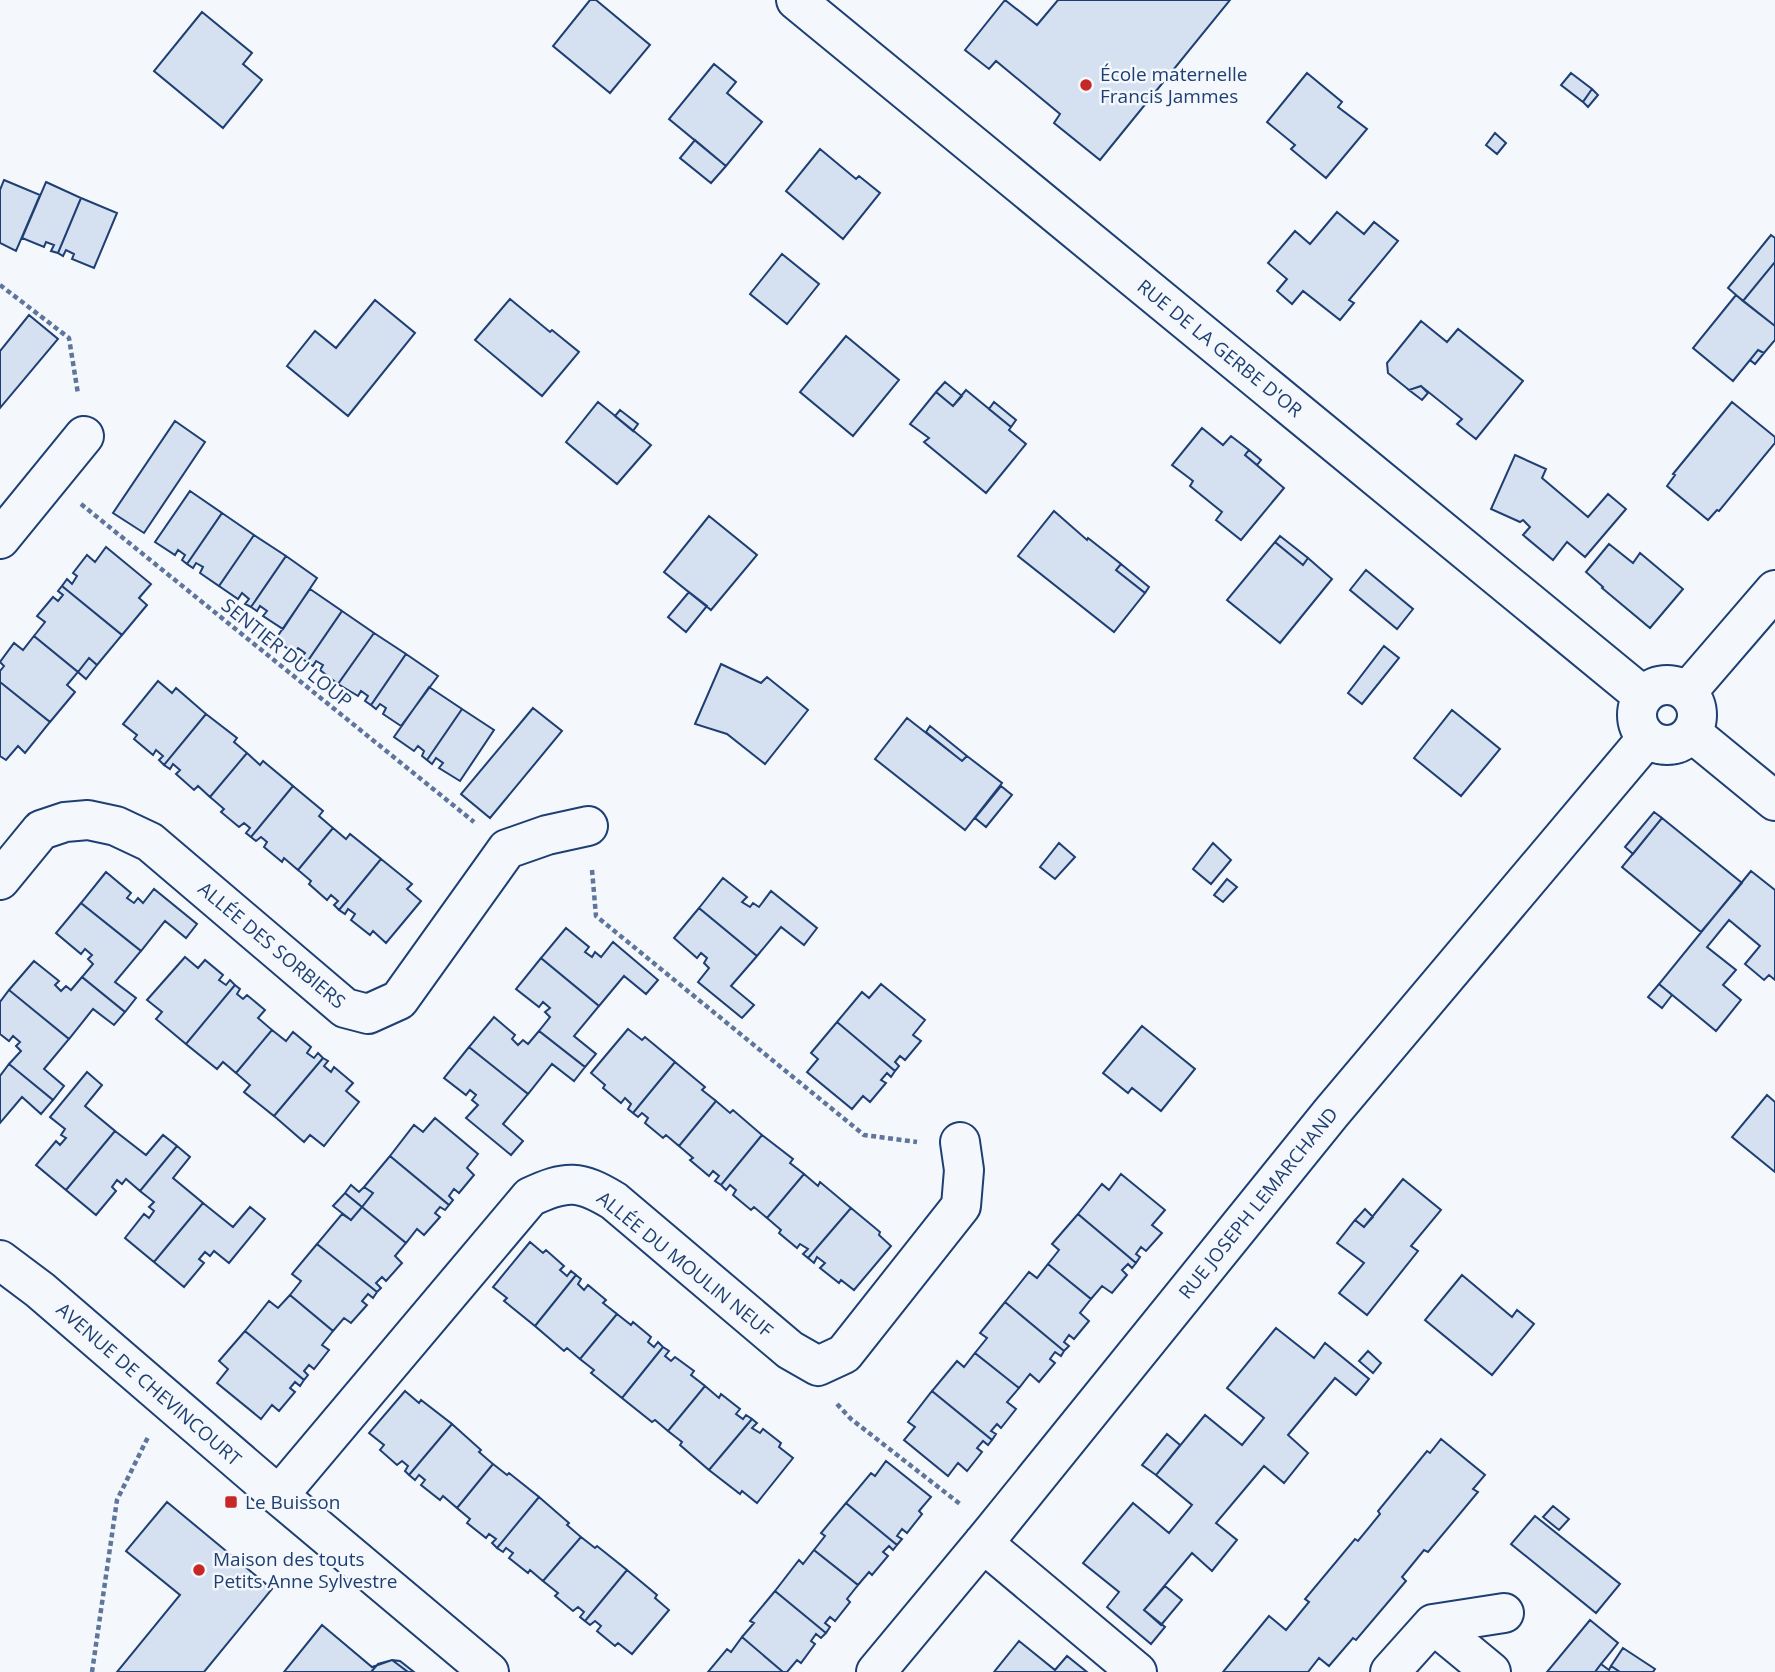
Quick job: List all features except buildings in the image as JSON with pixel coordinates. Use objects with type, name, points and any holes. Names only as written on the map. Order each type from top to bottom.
[{"type":"street","name":"RUE DE LA GERBE D'OR","points":[[796,0],[1643,696]]},
{"type":"street","points":[[0,539],[84,436]]},
{"type":"street","points":[[1687,692],[1775,590]]},
{"type":"street","points":[[1660,685],[1679,687],[1687,692],[1696,708],[1697,716],[1692,733],[1676,745],[1656,744],[1647,738],[1638,723],[1639,704],[1643,696],[1660,685]]},
{"type":"street","points":[[1692,733],[1775,801]]},
{"type":"street","name":"RUE JOSEPH LEMARCHAND","points":[[876,1672],[1331,1113],[1647,738]]},
{"type":"street","name":"ALLÉE DES SORBIERS","points":[[0,880],[41,830],[65,822],[88,820],[116,826],[150,842],[345,1008],[368,1014],[400,1000],[508,849]]},
{"type":"street","points":[[508,849],[547,835],[588,826]]},
{"type":"street","points":[[818,1366],[844,1354],[961,1206],[964,1170],[960,1142]]},
{"type":"street","name":"ALLÉE DU MOULIN NEUF","points":[[279,1495],[530,1196],[551,1187],[570,1184],[592,1188],[614,1201],[790,1350],[818,1366]]},
{"type":"street","name":"AVENUE DE CHEVINCOURT","points":[[0,1260],[40,1290],[489,1672]]},
{"type":"street","points":[[988,1536],[1137,1672]]},
{"type":"street","points":[[1390,1672],[1433,1624],[1504,1613]]},
{"type":"street","points":[[1433,1624],[1491,1672]]},
{"type":"path","points":[[0,285],[69,338],[84,436]]},
{"type":"path","name":"SENTIER DU LOUP","points":[[49,479],[508,849]]},
{"type":"path","points":[[588,826],[596,916],[864,1135],[919,1142],[960,1142]]},
{"type":"path","points":[[818,1366],[835,1402],[851,1419],[988,1536]]},
{"type":"path","points":[[92,1672],[117,1500],[167,1399]]},
{"type":"place","name":"École maternelle Francis Jammes","points":[[1086,85]]},
{"type":"place","name":"Le Buisson","points":[[231,1502]]},
{"type":"place","name":"Maison des touts Petits Anne Sylvestre","points":[[199,1570]]}]
